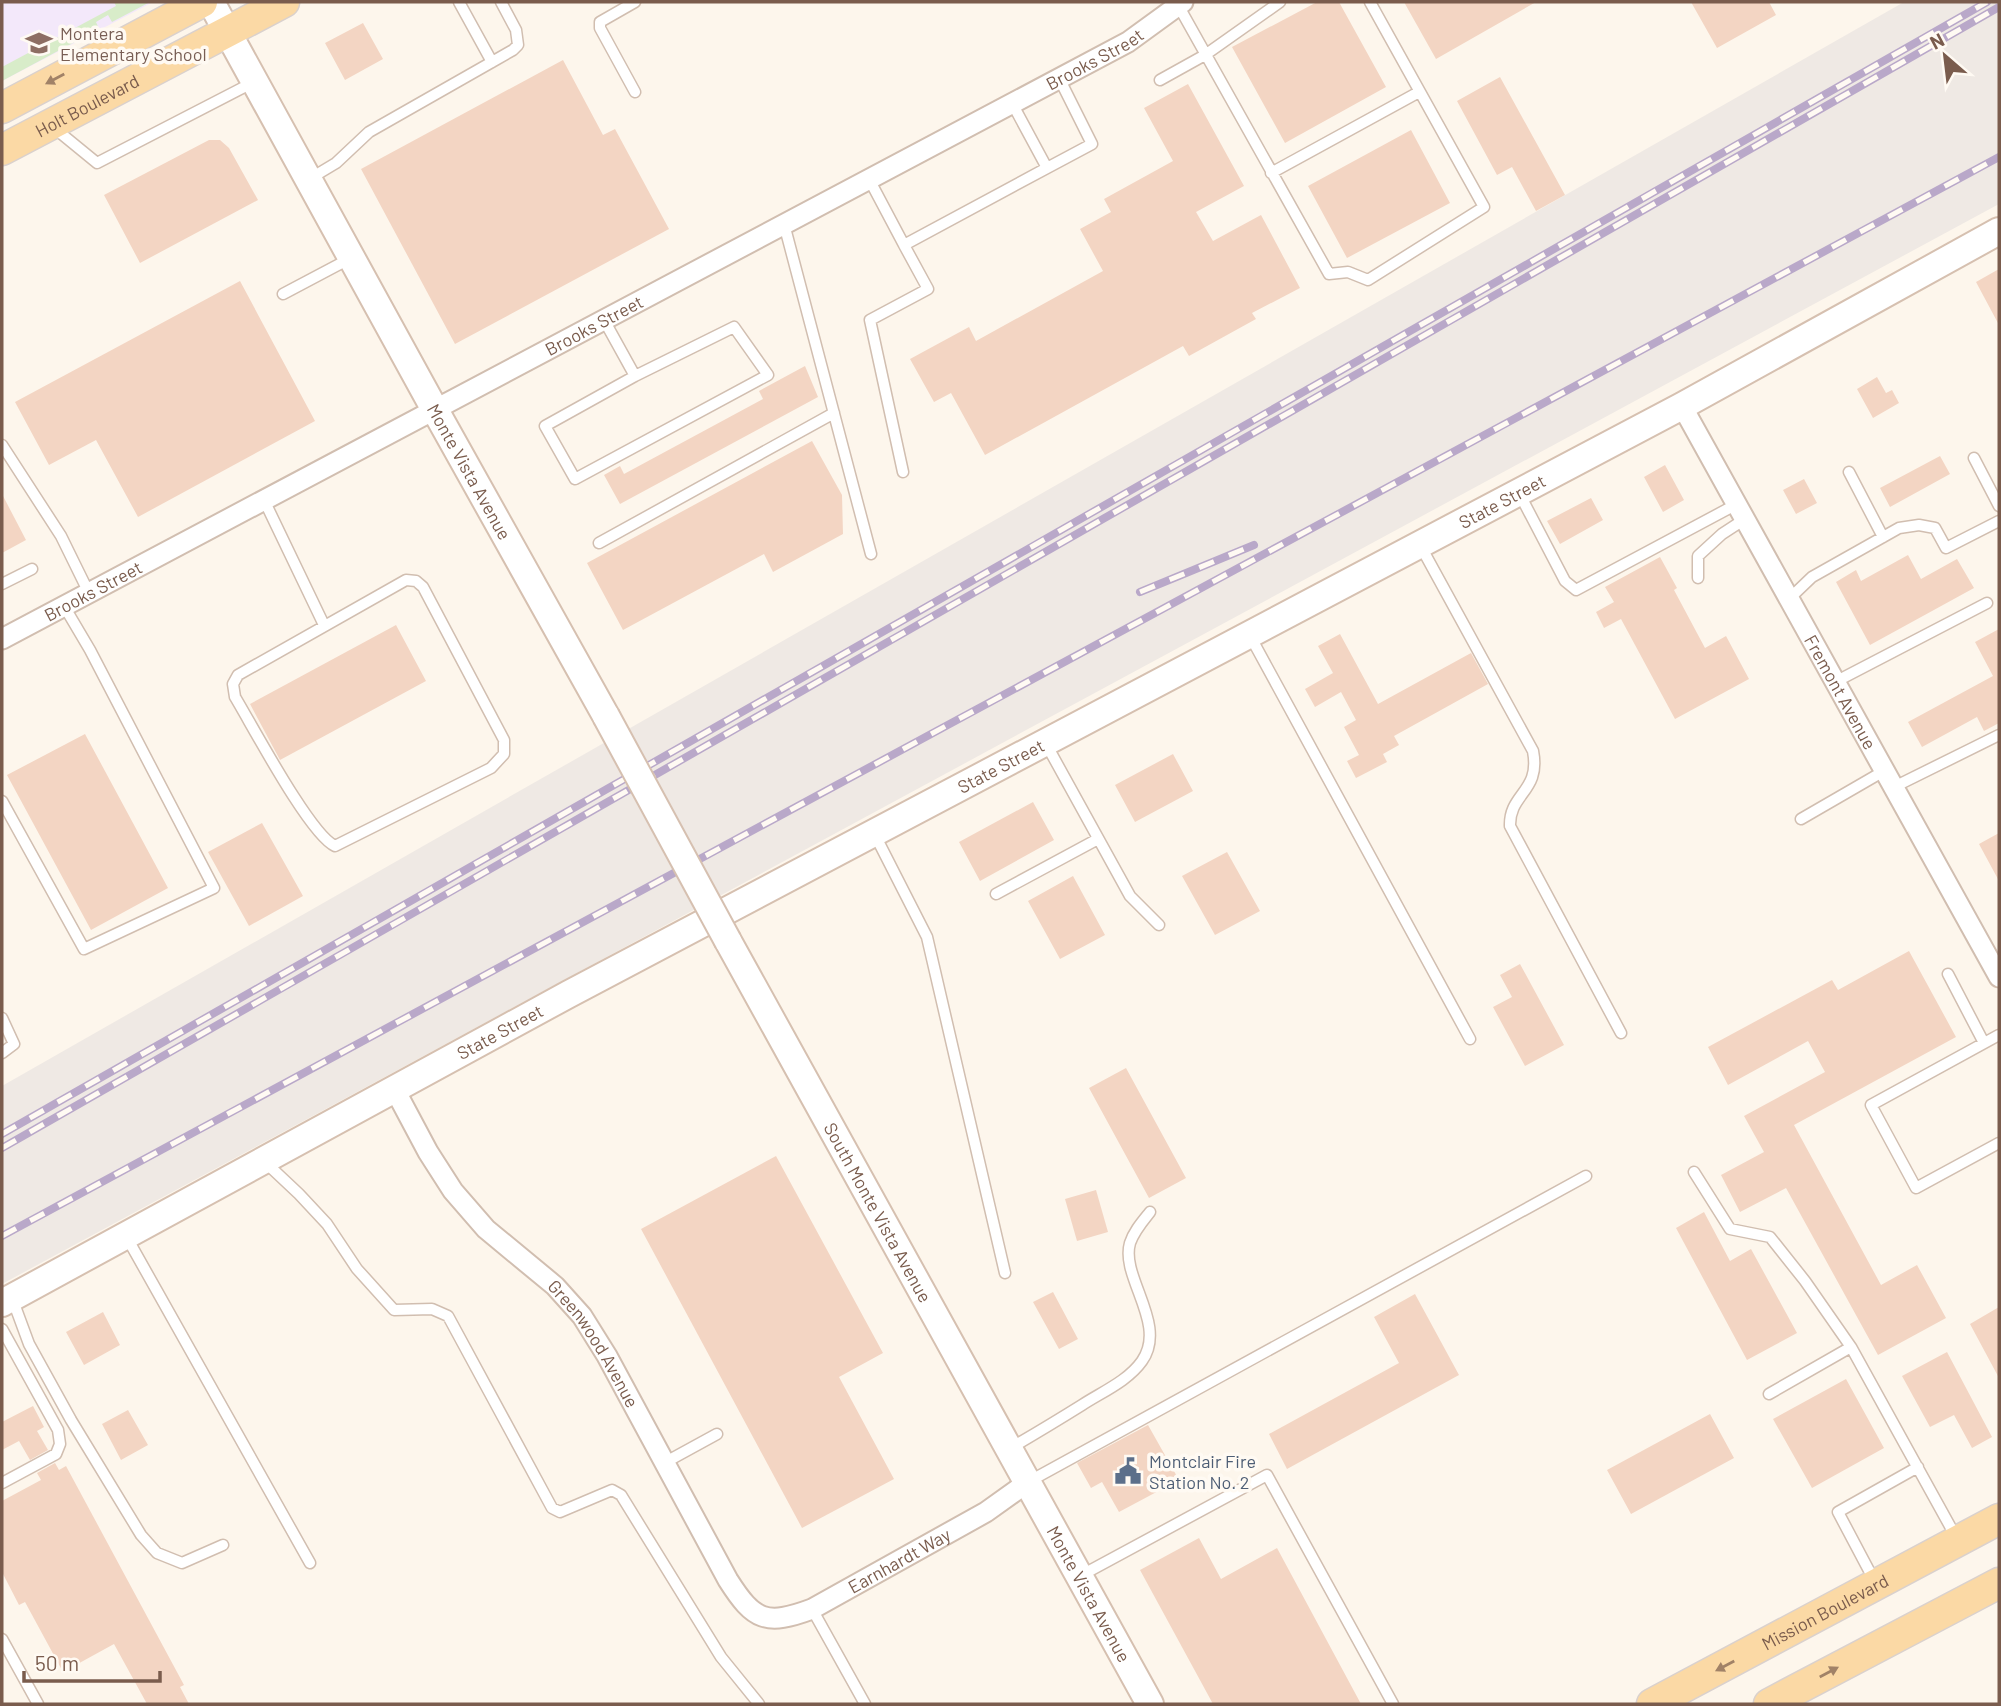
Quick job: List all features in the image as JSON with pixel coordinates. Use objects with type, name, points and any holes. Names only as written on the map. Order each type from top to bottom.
[{"type":"main road","name":"Holt Boulevard","points":[[2,108],[202,2]]},
{"type":"main road","name":"Holt Boulevard","points":[[2,150],[285,2]]},
{"type":"main road","name":"Mission Boulevard","points":[[1652,1704],[1999,1519]]},
{"type":"main road","points":[[1769,1704],[1999,1583]]},
{"type":"street","name":"Monte Vista Avenue","points":[[211,2],[728,941]]},
{"type":"street","name":"Brooks Street","points":[[2,639],[1128,42],[1180,3]]},
{"type":"street","name":"State Street","points":[[7,1300],[569,994],[1682,406],[1999,231]]},
{"type":"street","name":"Fremont Avenue","points":[[1682,406],[1999,977]]},
{"type":"street","name":"South Monte Vista Avenue","points":[[728,941],[1028,1482]]},
{"type":"street","name":"Greenwood Avenue","points":[[395,1090],[428,1152],[461,1201],[485,1230],[555,1286],[582,1316],[607,1356],[728,1580],[743,1603],[762,1617]]},
{"type":"street","name":"Monte Vista Avenue","points":[[1028,1482],[1150,1704]]},
{"type":"street","name":"Earnhardt Way","points":[[762,1617],[787,1618],[812,1609],[985,1512],[1028,1482]]},
{"type":"lane","points":[[459,2],[492,62]]},
{"type":"lane","points":[[309,180],[336,163],[369,132],[513,50],[518,45],[516,30],[501,2]]},
{"type":"lane","points":[[635,2],[600,22],[600,28],[635,92]]},
{"type":"lane","points":[[1160,80],[1205,55],[1280,2]]},
{"type":"lane","points":[[1180,3],[1205,55],[1329,274],[1348,272],[1368,280],[1484,207],[1370,2]]},
{"type":"lane","points":[[904,245],[1092,144],[1059,78]]},
{"type":"lane","points":[[50,125],[97,163],[255,82]]},
{"type":"lane","points":[[1271,173],[1419,92]]},
{"type":"lane","points":[[1012,103],[1047,168]]},
{"type":"lane","points":[[869,179],[928,289],[870,320],[903,472]]},
{"type":"lane","points":[[784,224],[872,554]]},
{"type":"lane","points":[[284,294],[352,258]]},
{"type":"lane","points":[[604,320],[635,376]]},
{"type":"lane","points":[[734,327],[768,375],[575,479],[545,426],[635,376],[734,327]]},
{"type":"lane","points":[[599,543],[834,413]]},
{"type":"lane","points":[[2,445],[61,536],[89,593]]},
{"type":"lane","points":[[1974,458],[1999,506]]},
{"type":"lane","points":[[1849,472],[1883,537]]},
{"type":"lane","points":[[1518,492],[1565,581],[1576,590],[1741,512]]},
{"type":"lane","points":[[264,500],[324,625]]},
{"type":"lane","points":[[1698,578],[1698,556],[1741,512]]},
{"type":"lane","points":[[1789,599],[1812,578],[1899,528],[1919,525],[1935,528],[1946,548],[1999,521]]},
{"type":"lane","points":[[1420,544],[1533,751],[1536,766],[1532,780],[1510,813],[1510,826],[1621,1033]]},
{"type":"lane","points":[[2,584],[32,569]]},
{"type":"lane","points":[[406,580],[416,581],[423,587],[491,713],[504,740],[504,754],[491,768],[358,836],[335,845],[330,844],[302,809],[233,690],[238,675],[324,625],[406,580]]},
{"type":"lane","points":[[1835,682],[1986,603]]},
{"type":"lane","points":[[2,801],[84,949],[214,888],[90,650],[64,606]]},
{"type":"lane","points":[[1249,634],[1470,1039]]},
{"type":"lane","points":[[1801,819],[1889,779],[1999,735]]},
{"type":"lane","points":[[1044,741],[1130,895],[1158,925]]},
{"type":"lane","points":[[873,832],[927,937],[1005,1273]]},
{"type":"lane","points":[[996,894],[1098,839]]},
{"type":"lane","points":[[1948,974],[1984,1043]]},
{"type":"lane","points":[[2,1018],[14,1044],[2,1054]]},
{"type":"lane","points":[[1999,1035],[1871,1105],[1916,1188],[1999,1143]]},
{"type":"lane","points":[[264,1161],[327,1224],[357,1269],[394,1310],[432,1309],[448,1316],[552,1508],[560,1512],[612,1490],[621,1495],[721,1657],[758,1704]]},
{"type":"lane","points":[[1694,1172],[1730,1229],[1770,1237],[1805,1281],[1851,1348],[1958,1541]]},
{"type":"lane","points":[[1028,1482],[1586,1176]]},
{"type":"lane","points":[[1009,1450],[1125,1379],[1142,1362],[1151,1344],[1148,1322],[1129,1256],[1130,1244],[1138,1226],[1150,1212]]},
{"type":"lane","points":[[126,1235],[310,1563]]},
{"type":"lane","points":[[7,1300],[71,1420],[141,1535],[157,1553],[182,1563],[223,1545]]},
{"type":"lane","points":[[2,1329],[58,1430],[60,1444],[55,1454],[2,1483]]},
{"type":"lane","points":[[1769,1394],[1851,1348]]},
{"type":"lane","points":[[664,1463],[717,1434]]},
{"type":"lane","points":[[1876,1584],[1838,1512],[1918,1467]]},
{"type":"lane","points":[[1079,1576],[1267,1475],[1393,1704]]},
{"type":"lane","points":[[812,1609],[865,1704]]},
{"type":"lane","points":[[2,1639],[38,1704]]},
{"type":"shaded area","name":"Montera Elementary School","points":[[2,2],[153,2],[2,81]]},
{"type":"shaded area","points":[[1904,2],[1999,2],[1999,204],[2,1284],[2,1086]]},
{"type":"green space","points":[[114,2],[150,2],[112,22],[108,15],[96,22],[99,29],[2,81],[2,67],[116,6]]},
{"type":"building","points":[[1317,2],[1339,2],[1386,87],[1285,143],[1232,47]]},
{"type":"building","points":[[1404,2],[1536,2],[1436,59]]},
{"type":"building","points":[[1691,2],[1769,2],[1776,15],[1717,48]]},
{"type":"building","points":[[363,23],[383,59],[345,80],[325,43]]},
{"type":"building","points":[[563,60],[603,135],[615,129],[669,229],[455,344],[361,169]]},
{"type":"building","points":[[1500,77],[1565,195],[1536,211],[1512,167],[1497,175],[1457,101]]},
{"type":"building","points":[[1188,84],[1244,186],[1196,212],[1213,241],[1261,215],[1300,288],[1252,313],[1256,319],[1189,356],[1183,346],[985,455],[951,393],[934,402],[910,359],[969,327],[976,341],[1103,271],[1080,229],[1111,212],[1104,199],[1173,161],[1144,108]]},
{"type":"building","points":[[1411,130],[1450,203],[1347,258],[1308,186]]},
{"type":"building","points":[[209,140],[220,140],[229,148],[258,200],[140,263],[104,195]]},
{"type":"building","points":[[1999,269],[1999,325],[1976,282]]},
{"type":"building","points":[[240,281],[315,421],[138,517],[96,440],[49,465],[15,402]]},
{"type":"building","points":[[805,366],[818,397],[620,504],[604,475],[620,466],[624,474],[763,399],[759,391]]},
{"type":"building","points":[[1877,377],[1886,393],[1892,390],[1899,403],[1873,418],[1857,389]]},
{"type":"building","points":[[812,441],[842,495],[843,534],[773,572],[764,554],[623,630],[587,563]]},
{"type":"building","points":[[1940,456],[1950,474],[1890,507],[1880,488]]},
{"type":"building","points":[[1665,465],[1684,500],[1663,512],[1644,477]]},
{"type":"building","points":[[1804,479],[1817,503],[1796,514],[1783,490]]},
{"type":"building","points":[[2,494],[26,540],[2,553]]},
{"type":"building","points":[[1591,498],[1603,520],[1560,544],[1547,521]]},
{"type":"building","points":[[1908,555],[1921,579],[1957,559],[1974,588],[1870,645],[1836,582],[1856,570],[1861,581]]},
{"type":"building","points":[[1660,557],[1705,648],[1726,636],[1749,679],[1675,719],[1621,619],[1604,628],[1596,612],[1614,602],[1605,587]]},
{"type":"building","points":[[396,625],[426,681],[280,760],[250,704]]},
{"type":"building","points":[[1999,629],[1999,723],[1984,731],[1977,717],[1922,747],[1908,722],[1993,676],[1975,642]]},
{"type":"building","points":[[1340,634],[1378,704],[1471,653],[1488,684],[1394,736],[1399,745],[1383,754],[1387,762],[1356,778],[1347,761],[1359,755],[1344,727],[1356,720],[1341,692],[1315,707],[1305,689],[1333,673],[1318,646]]},
{"type":"building","points":[[85,734],[168,888],[91,930],[7,775]]},
{"type":"building","points":[[1173,754],[1193,791],[1135,822],[1115,785]]},
{"type":"building","points":[[1033,802],[1054,840],[980,881],[959,842]]},
{"type":"building","points":[[262,823],[303,896],[249,926],[208,852]]},
{"type":"building","points":[[1999,833],[1999,881],[1979,844]]},
{"type":"building","points":[[1227,852],[1260,911],[1215,935],[1182,876]]},
{"type":"building","points":[[1073,876],[1105,935],[1060,959],[1028,901]]},
{"type":"building","points":[[1909,951],[1956,1037],[1794,1125],[1881,1285],[1917,1265],[1946,1318],[1878,1355],[1786,1188],[1740,1212],[1721,1175],[1764,1152],[1744,1116],[1825,1072],[1808,1041],[1728,1085],[1708,1047],[1832,980],[1838,990]]},
{"type":"building","points":[[1520,964],[1564,1045],[1525,1066],[1493,1007],[1512,997],[1500,975]]},
{"type":"building","points":[[1126,1068],[1186,1178],[1149,1198],[1089,1088]]},
{"type":"building","points":[[776,1156],[883,1353],[839,1377],[894,1479],[802,1528],[641,1229]]},
{"type":"building","points":[[1096,1190],[1108,1232],[1077,1241],[1065,1199]]},
{"type":"building","points":[[1704,1212],[1730,1261],[1751,1249],[1797,1333],[1747,1360],[1676,1228]]},
{"type":"building","points":[[1053,1292],[1078,1339],[1059,1349],[1033,1302]]},
{"type":"building","points":[[1415,1294],[1459,1375],[1287,1469],[1269,1434],[1399,1363],[1374,1317]]},
{"type":"building","points":[[1999,1307],[1999,1378],[1970,1324]]},
{"type":"building","points":[[103,1312],[120,1345],[84,1365],[66,1332]]},
{"type":"building","points":[[1947,1352],[1992,1437],[1972,1448],[1954,1415],[1930,1427],[1902,1376]]},
{"type":"building","points":[[1846,1379],[1884,1448],[1812,1488],[1773,1419]]},
{"type":"building","points":[[33,1406],[44,1427],[37,1431],[48,1450],[30,1460],[19,1441],[2,1450],[2,1422]]},
{"type":"building","points":[[128,1410],[148,1445],[121,1460],[102,1424]]},
{"type":"building","points":[[1710,1414],[1734,1458],[1631,1514],[1607,1470]]},
{"type":"building","name":"Montclair Fire Station No. 2","points":[[1148,1425],[1179,1480],[1119,1512],[1102,1482],[1091,1488],[1077,1463]]},
{"type":"building","points":[[55,1463],[59,1470],[66,1466],[184,1685],[180,1687],[189,1704],[147,1704],[114,1644],[63,1672],[25,1602],[19,1605],[2,1572],[2,1501],[41,1480],[37,1473]]},
{"type":"building","points":[[1199,1538],[1221,1579],[1277,1548],[1361,1704],[1213,1704],[1140,1570]]},
{"type":"railway","points":[[2,1134],[1987,2]]},
{"type":"railway","points":[[2,1148],[1999,7]]},
{"type":"railway","points":[[2,1236],[1999,157]]},
{"type":"railway","points":[[1140,592],[1254,545]]},
{"type":"place","name":"Montera Elementary School","points":[[39,43]]},
{"type":"place","name":"Montclair Fire Station No. 2","points":[[1128,1471]]}]
